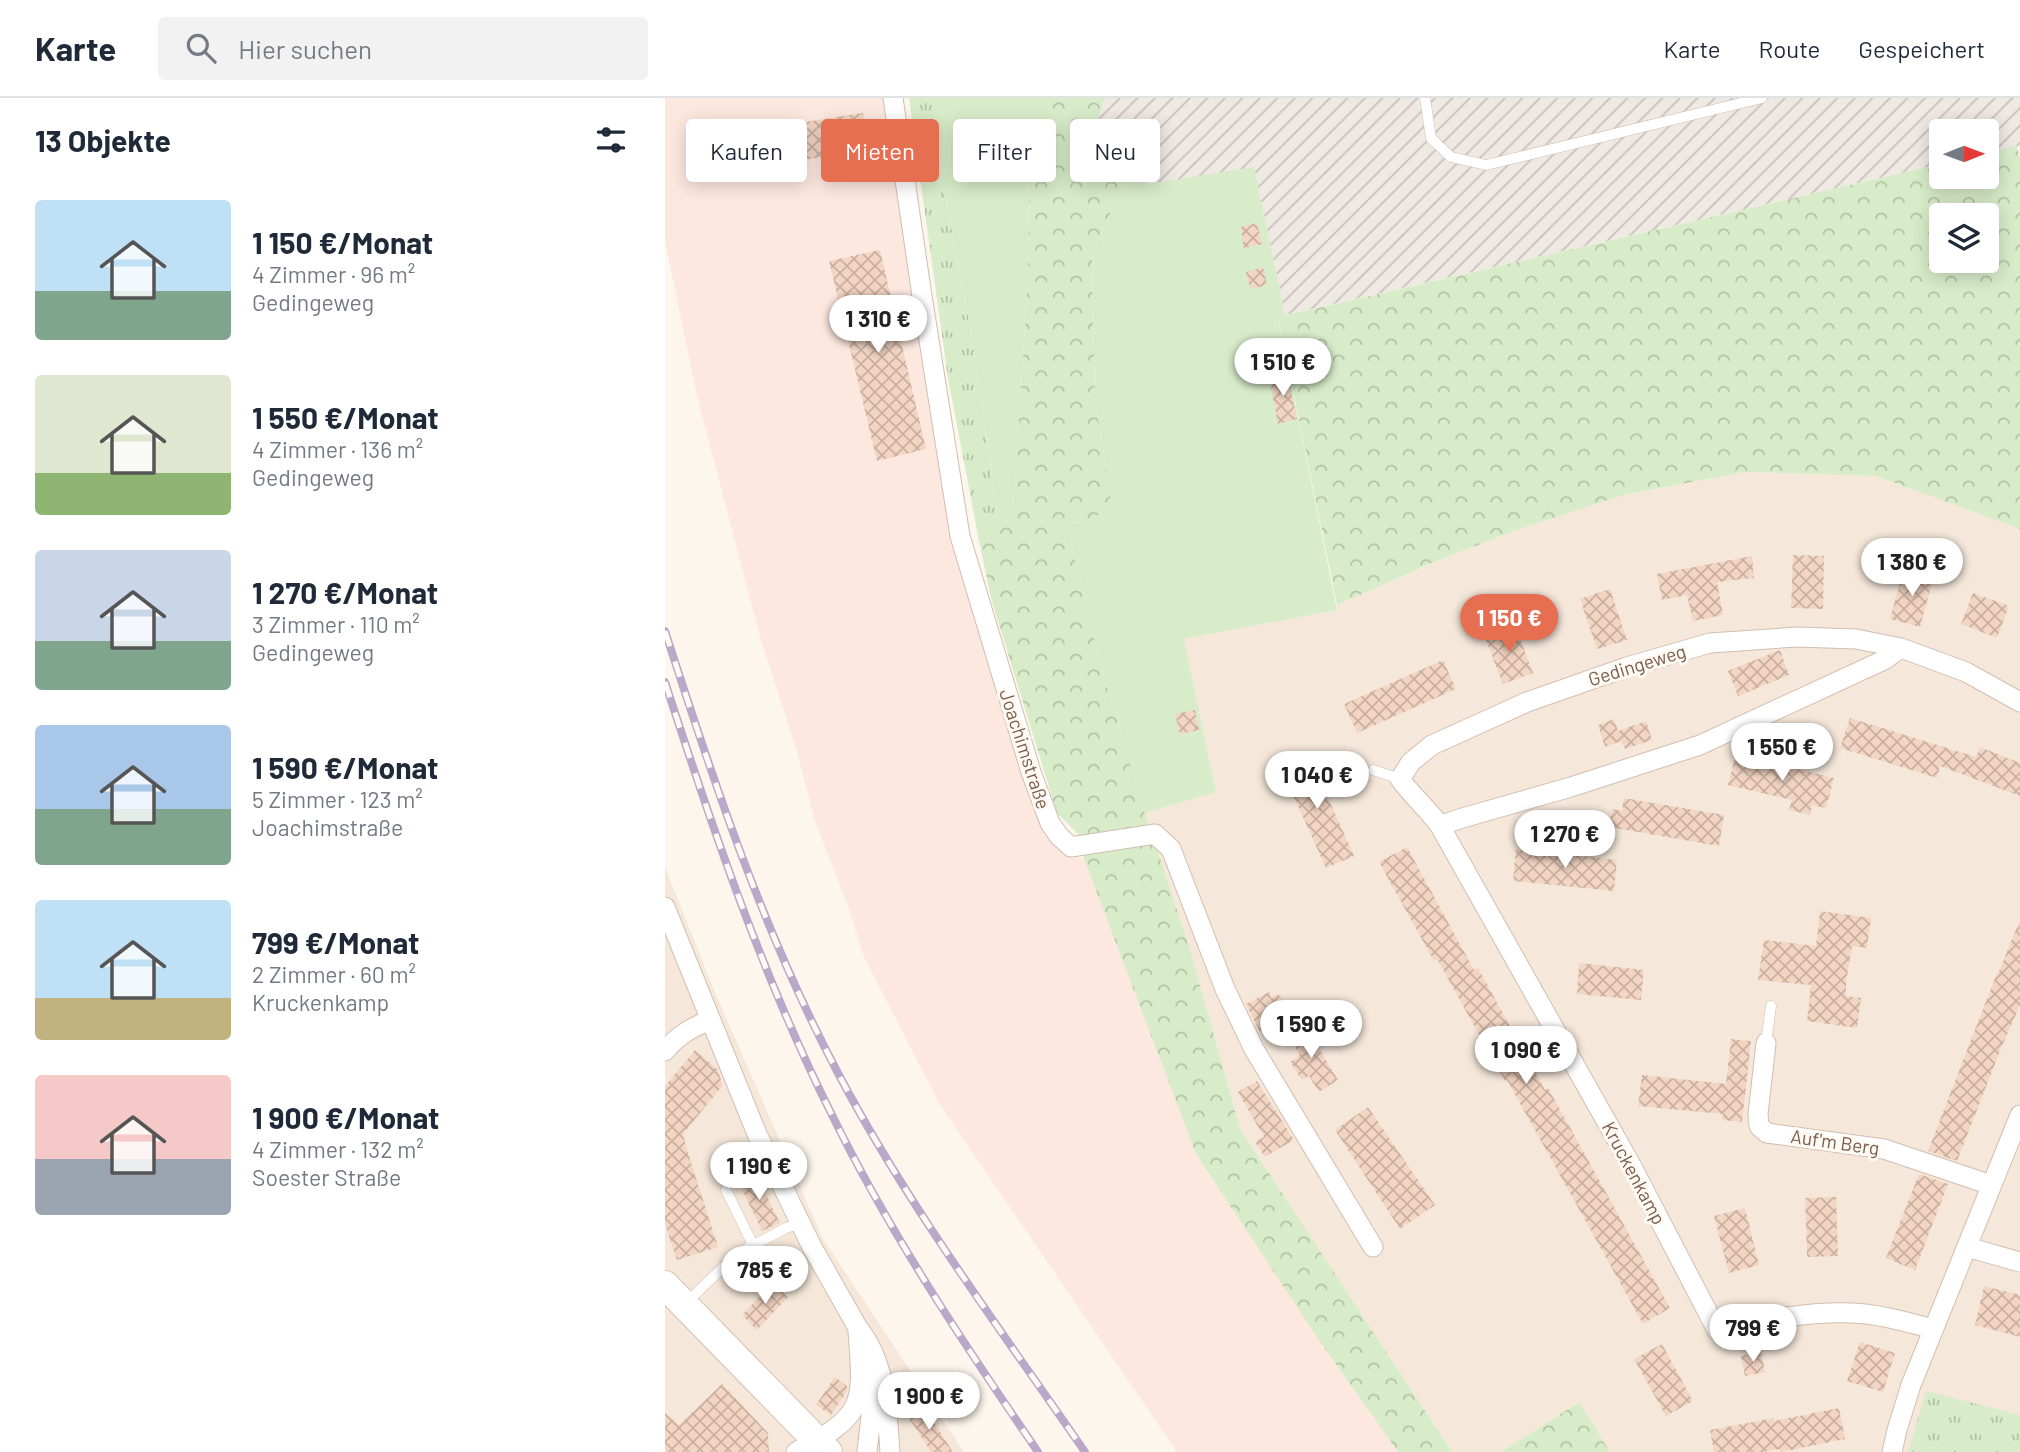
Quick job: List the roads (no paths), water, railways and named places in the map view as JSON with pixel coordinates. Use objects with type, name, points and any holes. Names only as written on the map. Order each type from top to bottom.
[{"type":"main road","points":[[675,1295],[814,1448]]},
{"type":"street","name":"Joachimstraße","points":[[893,98],[960,536],[1031,772],[1050,823],[1071,847],[1155,834],[1171,849],[1226,989],[1254,1049],[1373,1247]]},
{"type":"street","name":"Gedingeweg","points":[[1400,779],[1411,762],[1432,746],[1527,702],[1627,667],[1710,643],[1797,636],[1856,639],[1901,648],[1966,673],[2020,702]]},
{"type":"street","points":[[1400,779],[1440,826],[1700,745],[1884,660],[1901,648]]},
{"type":"street","name":"Kruckenkamp","points":[[1440,826],[1631,1165],[1717,1330],[1821,1313],[1887,1317],[1933,1329]]},
{"type":"street","points":[[665,907],[757,1134],[800,1223],[877,1360],[884,1391],[890,1452]]},
{"type":"street","points":[[665,1051],[676,1038],[710,1020]]},
{"type":"street","name":"Auf'm Berg","points":[[1766,1043],[1758,1114],[1759,1126],[1767,1133],[1884,1149],[1991,1185]]},
{"type":"street","points":[[1892,1452],[1911,1385],[2020,1115]]},
{"type":"street","points":[[1967,1247],[2020,1262]]},
{"type":"street","points":[[814,1448],[842,1424],[858,1400],[862,1380],[858,1328]]},
{"type":"street","points":[[858,1328],[872,1376],[873,1399],[867,1452]]},
{"type":"lane","points":[[1425,98],[1431,138],[1451,157],[1486,165],[1762,98]]},
{"type":"lane","points":[[1373,770],[1400,779]]},
{"type":"lane","points":[[1766,1043],[1771,1006]]},
{"type":"lane","points":[[726,1190],[753,1245]]},
{"type":"lane","points":[[675,1295],[737,1254],[800,1223]]},
{"type":"railway","points":[[665,631],[742,857],[787,968],[839,1075],[925,1220],[1085,1452]]},
{"type":"railway","points":[[665,682],[741,903],[784,1011],[833,1117],[904,1246],[956,1330],[1038,1452]]}]
